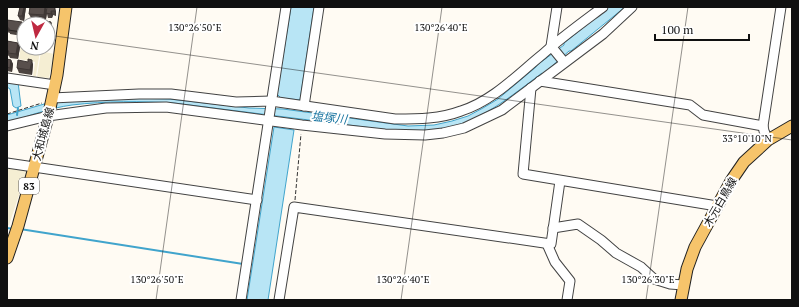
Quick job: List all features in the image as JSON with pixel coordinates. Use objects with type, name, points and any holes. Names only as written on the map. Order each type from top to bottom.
[{"type":"main road","name":"大和城島線","points":[[7,258],[18,226],[55,85],[66,7]]},
{"type":"main road","name":"木元白鳥線","points":[[681,300],[687,269],[695,247],[731,181],[744,162],[768,140],[792,126]]},
{"type":"street","points":[[241,300],[286,7]]},
{"type":"street","points":[[304,106],[320,7]]},
{"type":"street","points":[[557,7],[552,48],[564,62]]},
{"type":"street","points":[[7,126],[50,106],[163,94],[236,102],[271,100],[395,118],[416,119],[441,117],[462,111],[481,103],[493,95],[603,7]]},
{"type":"street","points":[[50,106],[106,108],[166,107],[268,121],[397,135],[425,135],[443,132],[464,128],[502,110],[603,34],[632,7]]},
{"type":"street","points":[[768,140],[763,126],[781,7]]},
{"type":"street","points":[[7,78],[55,85]]},
{"type":"street","points":[[540,81],[690,105],[703,115],[763,126]]},
{"type":"street","points":[[531,88],[523,174],[717,206]]},
{"type":"street","points":[[7,163],[257,200]]},
{"type":"street","points":[[279,300],[294,207],[551,244],[560,181]]},
{"type":"street","points":[[553,228],[578,224],[601,240],[616,253],[642,267],[654,279],[670,284],[683,285]]},
{"type":"street","points":[[547,244],[555,262],[570,281],[567,300]]},
{"type":"path","points":[[7,114],[50,106]]},
{"type":"path","points":[[294,207],[302,125]]},
{"type":"shaded area","points":[[19,56],[39,56],[36,76],[33,76],[35,62],[19,59]]},
{"type":"shaded area","points":[[40,56],[54,56],[49,78],[37,77]]},
{"type":"shaded area","points":[[7,165],[28,168],[9,225],[7,225]]},
{"type":"water","points":[[291,7],[314,7],[300,100],[281,98],[277,94]]},
{"type":"water","name":"塩塚川","points":[[609,7],[625,7],[571,51],[569,51],[543,74],[542,73],[494,108],[469,121],[441,130],[404,132],[174,103],[136,102],[64,106],[39,112],[7,123],[7,115],[61,99],[130,98],[169,99],[249,108],[283,109],[408,126],[434,125],[468,116],[498,99],[537,65],[564,45],[564,43]]},
{"type":"water","points":[[7,81],[18,82],[21,106],[16,108],[13,106],[10,89],[7,87]]},
{"type":"water","points":[[274,127],[294,130],[268,300],[247,300]]},
{"type":"building","points":[[20,7],[24,7],[22,16],[18,16]]},
{"type":"building","points":[[30,7],[45,7],[44,15],[29,14]]},
{"type":"building","points":[[47,7],[55,7],[54,11],[51,11],[51,14],[46,13]]},
{"type":"building","points":[[7,20],[16,21],[16,31],[7,28]]},
{"type":"building","points":[[7,41],[16,43],[16,54],[8,53],[9,51],[7,51]]},
{"type":"building","points":[[7,59],[11,60],[10,68],[7,67]]},
{"type":"building","points":[[28,59],[32,60],[30,70],[17,68],[18,60],[28,62]]},
{"type":"waterway","points":[[17,115],[18,108]]},
{"type":"waterway","points":[[7,228],[14,229]]},
{"type":"waterway","points":[[20,229],[243,264]]}]
